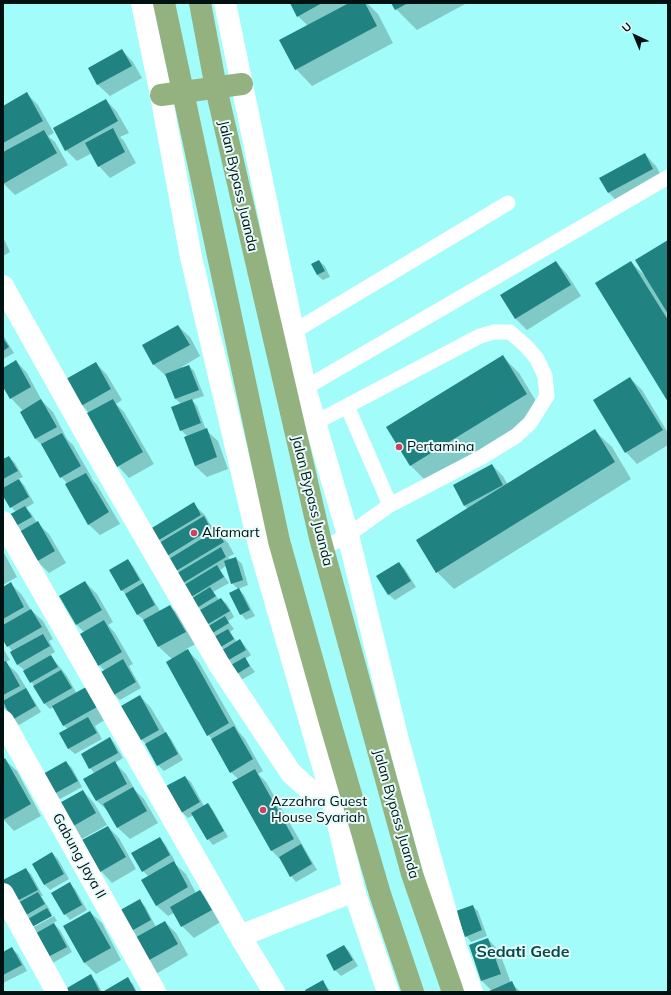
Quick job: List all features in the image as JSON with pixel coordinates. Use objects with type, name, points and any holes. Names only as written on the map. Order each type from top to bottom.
[{"type":"highway","points":[[164,3],[279,541],[380,894],[413,992]]},
{"type":"highway","name":"Jalan Bypass Juanda","points":[[200,3],[216,88],[296,391],[295,433],[322,549],[412,874],[453,992]]},
{"type":"highway","points":[[161,95],[242,84]]},
{"type":"street","points":[[142,3],[161,95],[191,257],[259,544],[331,794],[354,891],[388,992]]},
{"type":"street","points":[[225,3],[294,332],[296,391],[316,423],[348,535],[398,740],[456,948],[472,992]]},
{"type":"street","points":[[3,286],[106,470],[220,666],[291,773],[311,791],[331,794]]},
{"type":"street","points":[[3,522],[240,936],[274,992]]},
{"type":"street","name":"Gabung Jaya II","points":[[3,721],[155,992]]},
{"type":"street","points":[[240,936],[354,891]]},
{"type":"street","points":[[3,894],[57,992]]},
{"type":"lane","points":[[296,391],[668,177]]},
{"type":"lane","points":[[294,332],[508,203]]},
{"type":"lane","points":[[295,433],[480,336],[494,332],[510,332],[538,359],[546,376],[547,396],[530,423],[516,436],[482,457],[390,505],[348,535],[322,549]]},
{"type":"lane","points":[[346,406],[390,505]]},
{"type":"building","points":[[290,3],[322,3],[297,17]]},
{"type":"building","points":[[349,3],[365,3],[377,26],[295,70],[279,40]]},
{"type":"building","points":[[391,3],[408,3],[395,10]]},
{"type":"building","points":[[122,49],[132,66],[97,85],[88,68]]},
{"type":"building","points":[[27,92],[43,121],[3,143],[3,106]]},
{"type":"building","points":[[106,99],[118,121],[65,151],[53,128]]},
{"type":"building","points":[[113,128],[125,152],[98,167],[85,143]]},
{"type":"building","points":[[44,130],[57,153],[3,184],[3,152]]},
{"type":"building","points":[[645,153],[653,169],[608,193],[599,178]]},
{"type":"building","points":[[668,240],[668,314],[635,260]]},
{"type":"building","points":[[319,260],[325,271],[317,275],[311,264]]},
{"type":"building","points":[[556,261],[571,285],[515,319],[500,295]]},
{"type":"building","points":[[631,261],[668,320],[668,402],[595,283]]},
{"type":"building","points":[[178,325],[190,345],[153,365],[142,345]]},
{"type":"building","points":[[3,338],[9,347],[3,351]]},
{"type":"building","points":[[503,355],[527,394],[410,466],[386,427]]},
{"type":"building","points":[[16,360],[31,387],[10,399],[3,387],[3,368]]},
{"type":"building","points":[[96,362],[111,389],[81,406],[66,379]]},
{"type":"building","points":[[189,365],[199,390],[175,399],[165,374]]},
{"type":"building","points":[[630,377],[663,430],[625,453],[593,400]]},
{"type":"building","points":[[41,399],[57,427],[35,439],[20,412]]},
{"type":"building","points":[[113,399],[143,452],[117,467],[87,413]]},
{"type":"building","points":[[192,399],[201,423],[180,431],[171,407]]},
{"type":"building","points":[[207,428],[217,457],[195,466],[184,437]]},
{"type":"building","points":[[595,429],[615,462],[436,573],[416,540]]},
{"type":"building","points":[[62,433],[81,466],[60,478],[41,444]]},
{"type":"building","points":[[9,456],[18,471],[3,479],[3,459]]},
{"type":"building","points":[[492,464],[503,485],[464,506],[453,485]]},
{"type":"building","points":[[86,473],[109,512],[88,525],[65,484]]},
{"type":"building","points":[[19,479],[29,497],[10,508],[3,496],[3,488]]},
{"type":"building","points":[[194,502],[201,515],[154,543],[147,531]]},
{"type":"building","points":[[25,506],[32,517],[14,527],[7,516]]},
{"type":"building","points":[[204,516],[211,529],[162,559],[154,546]]},
{"type":"building","points":[[38,521],[55,551],[36,562],[19,532]]},
{"type":"building","points":[[216,530],[224,542],[176,571],[169,559]]},
{"type":"building","points":[[221,547],[226,557],[180,585],[174,575]]},
{"type":"building","points":[[236,557],[243,580],[231,584],[224,561]]},
{"type":"building","points":[[128,559],[140,580],[121,591],[109,570]]},
{"type":"building","points":[[399,562],[411,581],[388,595],[376,576]]},
{"type":"building","points":[[217,565],[224,577],[191,597],[184,585]]},
{"type":"building","points":[[85,581],[102,610],[76,625],[59,596]]},
{"type":"building","points":[[11,582],[24,607],[3,619],[3,587]]},
{"type":"building","points":[[143,583],[155,605],[137,615],[125,594]]},
{"type":"building","points":[[210,587],[216,596],[192,611],[186,602]]},
{"type":"building","points":[[239,588],[250,610],[240,615],[229,593]]},
{"type":"building","points":[[221,598],[230,611],[203,627],[195,613]]},
{"type":"building","points":[[170,605],[186,632],[158,647],[143,620]]},
{"type":"building","points":[[31,609],[42,627],[7,647],[3,640],[3,625]]},
{"type":"building","points":[[225,616],[229,623],[211,634],[207,627]]},
{"type":"building","points":[[104,620],[122,652],[98,666],[80,634]]},
{"type":"building","points":[[228,629],[234,639],[216,650],[210,639]]},
{"type":"building","points":[[43,634],[50,646],[17,665],[10,652]]},
{"type":"building","points":[[240,639],[246,650],[225,662],[219,652]]},
{"type":"building","points":[[188,649],[229,723],[207,736],[166,662]]},
{"type":"building","points":[[51,655],[58,667],[30,683],[23,671]]},
{"type":"building","points":[[245,657],[250,666],[230,678],[224,669]]},
{"type":"building","points":[[123,659],[136,682],[114,695],[101,672]]},
{"type":"building","points":[[6,661],[20,686],[3,695],[3,662]]},
{"type":"building","points":[[61,670],[72,688],[44,704],[33,686]]},
{"type":"building","points":[[86,687],[97,707],[63,726],[52,706]]},
{"type":"building","points":[[26,688],[36,706],[12,720],[3,701]]},
{"type":"building","points":[[140,695],[159,730],[141,740],[121,706]]},
{"type":"building","points":[[88,717],[97,733],[68,749],[59,733]]},
{"type":"building","points":[[234,726],[253,759],[230,773],[211,739]]},
{"type":"building","points":[[166,732],[178,754],[157,766],[145,744]]},
{"type":"building","points":[[110,737],[118,753],[89,769],[81,754]]},
{"type":"building","points":[[5,758],[31,804],[3,820],[3,760]]},
{"type":"building","points":[[66,761],[78,781],[54,794],[43,774]]},
{"type":"building","points":[[115,761],[127,784],[96,801],[83,779]]},
{"type":"building","name":"Azzahra Guest House Syariah","points":[[255,769],[294,839],[271,851],[232,782]]},
{"type":"building","points":[[185,776],[200,802],[181,813],[166,786]]},
{"type":"building","points":[[133,787],[147,811],[117,828],[103,804]]},
{"type":"building","points":[[83,790],[96,813],[70,828],[56,805]]},
{"type":"building","points":[[208,803],[224,831],[207,840],[191,813]]},
{"type":"building","points":[[108,826],[126,857],[100,872],[82,840]]},
{"type":"building","points":[[160,837],[170,855],[142,872],[131,853]]},
{"type":"building","points":[[301,844],[312,864],[290,877],[279,857]]},
{"type":"building","points":[[52,852],[64,874],[44,885],[32,864]]},
{"type":"building","points":[[174,861],[188,887],[156,906],[141,880]]},
{"type":"building","points":[[26,868],[38,890],[13,903],[3,885],[3,880]]},
{"type":"building","points":[[70,882],[82,905],[64,915],[51,893]]},
{"type":"building","points":[[200,890],[212,910],[181,927],[170,907]]},
{"type":"building","points":[[38,892],[45,904],[21,918],[14,905]]},
{"type":"building","points":[[140,899],[151,920],[126,934],[115,913]]},
{"type":"building","points":[[473,905],[482,930],[465,937],[456,911]]},
{"type":"building","points":[[47,908],[52,916],[30,928],[26,920]]},
{"type":"building","points":[[90,911],[111,948],[84,963],[63,926]]},
{"type":"building","points":[[165,921],[178,944],[144,963],[131,940]]},
{"type":"building","points":[[54,923],[67,947],[44,959],[31,936]]},
{"type":"building","points":[[488,938],[501,974],[481,981],[469,945]]},
{"type":"building","points":[[344,945],[353,960],[334,971],[326,955]]},
{"type":"building","points":[[12,947],[22,965],[3,975],[3,952]]},
{"type":"building","points":[[91,974],[100,992],[69,992],[67,988]]},
{"type":"building","points":[[128,977],[136,992],[104,991]]},
{"type":"building","points":[[323,980],[329,992],[306,992],[305,990]]},
{"type":"building","points":[[512,981],[517,992],[487,992]]},
{"type":"place","name":"Pertamina","points":[[399,447]]},
{"type":"place","name":"Alfamart","points":[[194,533]]},
{"type":"place","name":"Azzahra Guest House Syariah","points":[[263,810]]},
{"type":"district","name":"Sedati Gede","points":[[523,952]]}]
